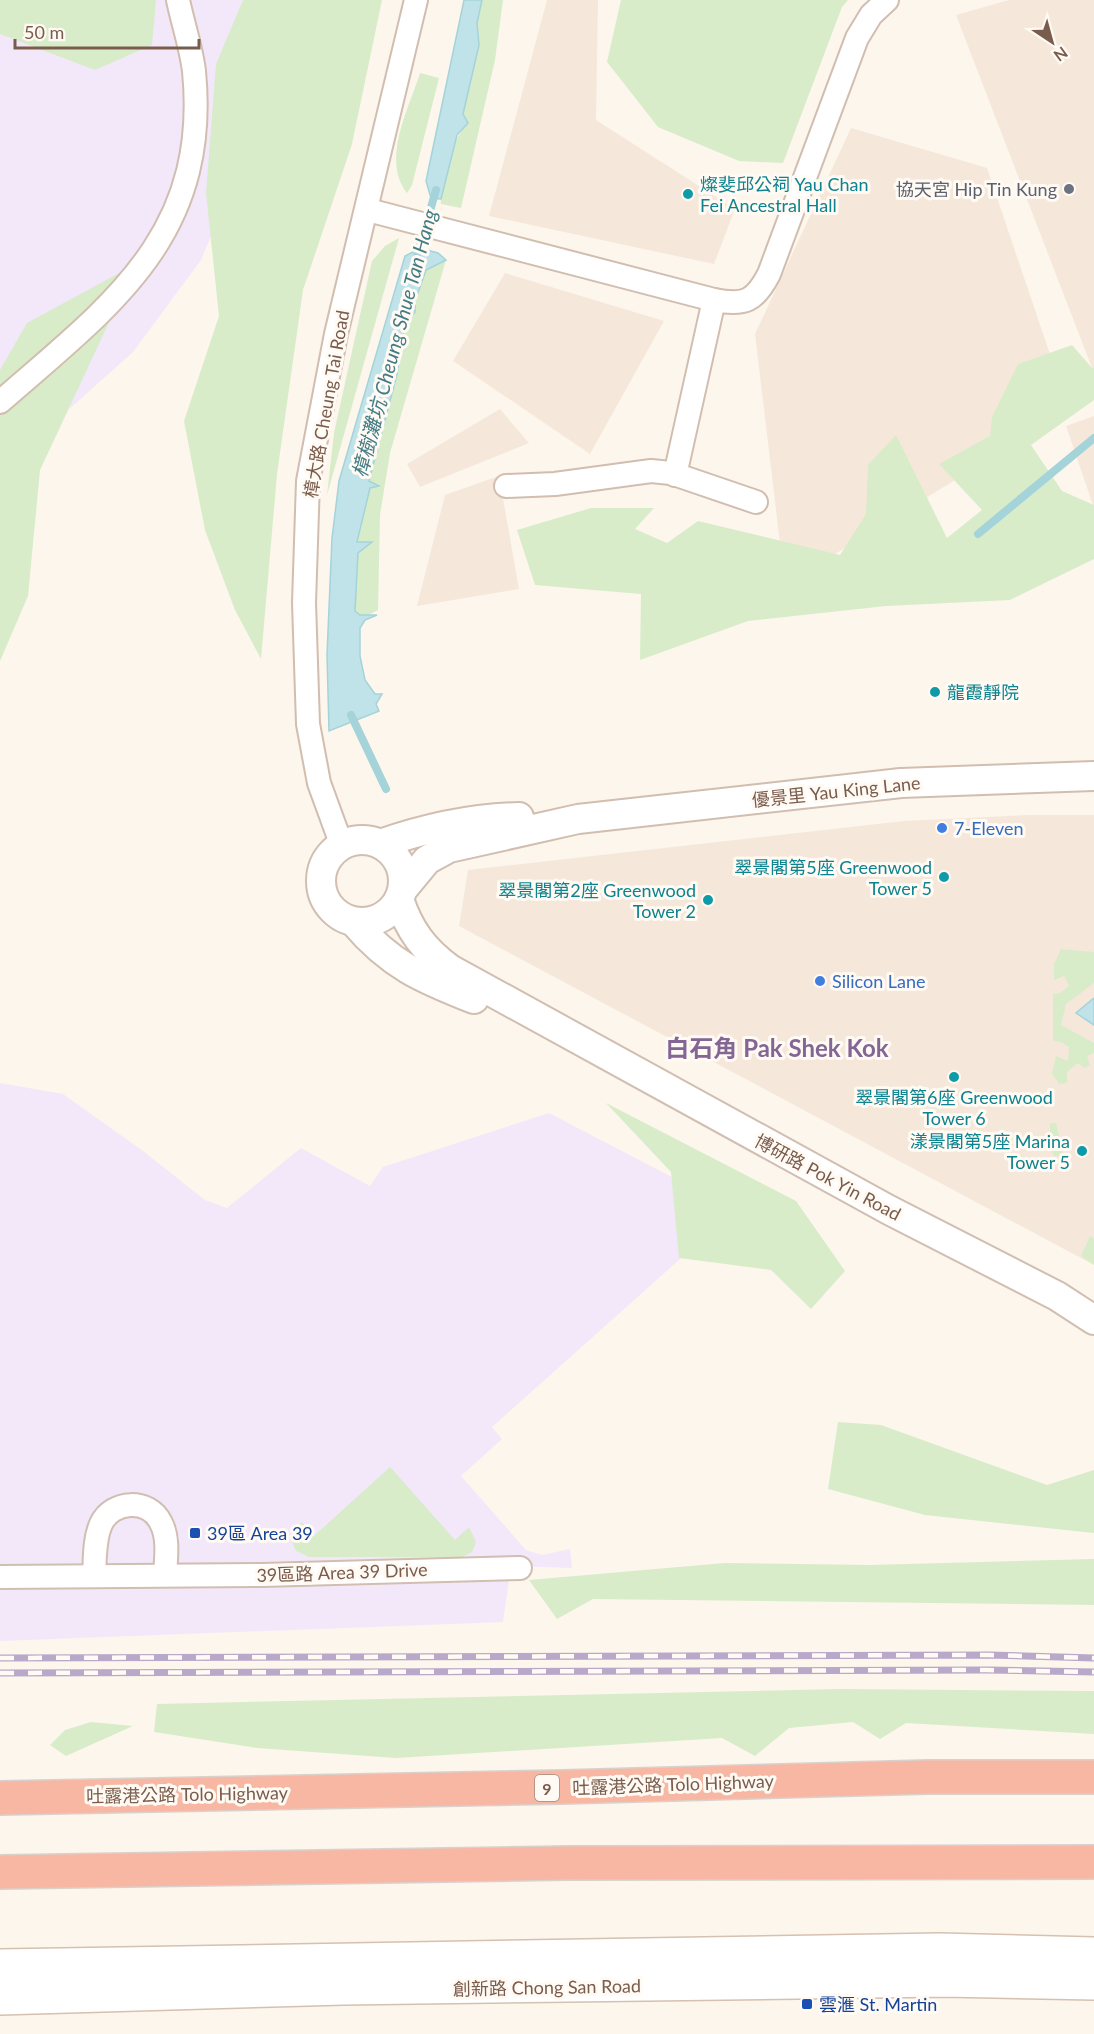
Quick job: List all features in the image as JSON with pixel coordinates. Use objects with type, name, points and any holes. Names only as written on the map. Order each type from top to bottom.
[{"type":"highway","name":"吐露港公路 Tolo Highway","points":[[0,1798],[550,1788],[928,1777],[1094,1777]]},
{"type":"highway","points":[[0,1872],[567,1863],[1094,1862]]},
{"type":"main road","name":"創新路 Chong San Road","points":[[0,1966],[940,1950],[1094,1954]]},
{"type":"main road","name":"創新路 Chong San Road","points":[[0,1998],[308,1989],[932,1980],[1094,1983]]},
{"type":"street","points":[[0,402],[116,299],[154,251],[167,230],[187,178],[195,129],[195,89],[190,49],[178,0]]},
{"type":"street","name":"樟大路 Cheung Tai Road","points":[[342,846],[321,793],[308,724],[304,603],[308,481],[336,334],[368,210],[416,0]]},
{"type":"street","points":[[368,210],[481,237],[714,300],[735,303],[746,301],[761,290],[857,38],[871,15],[887,0]]},
{"type":"street","points":[[675,475],[714,300]]},
{"type":"street","points":[[506,486],[555,484],[651,471],[675,475],[756,502]]},
{"type":"street","name":"優景里 Yau King Lane","points":[[401,894],[423,864],[449,848],[578,819],[902,783],[1094,776]]},
{"type":"street","name":"優景里 Yau King Lane","points":[[380,844],[408,834],[466,821],[541,817],[578,819]]},
{"type":"street","points":[[360,840],[380,844],[396,858],[403,878],[401,894],[386,915],[376,920],[354,922],[336,914],[324,898],[321,888],[323,869],[334,852],[342,846],[360,840]]},
{"type":"street","name":"博研路 Pok Yin Road","points":[[401,894],[411,931],[437,960],[562,1033],[889,1210],[1057,1296],[1094,1320]]},
{"type":"street","name":"博研路 Pok Yin Road","points":[[354,922],[386,956],[404,969],[425,980],[562,1033]]},
{"type":"street","points":[[94,1576],[100,1526],[113,1510],[133,1505],[154,1513],[160,1521],[165,1542],[165,1574]]},
{"type":"street","name":"39區路 Area 39 Drive","points":[[0,1577],[262,1575],[520,1568]]},
{"type":"shaded area","points":[[0,0],[310,0],[201,260],[133,352],[0,471]]},
{"type":"shaded area","points":[[547,0],[598,0],[596,120],[735,209],[714,264],[489,216]]},
{"type":"shaded area","points":[[1009,0],[1094,0],[1094,367],[1092,368],[956,15]]},
{"type":"shaded area","points":[[851,128],[987,168],[1057,375],[1002,451],[785,585],[755,334]]},
{"type":"shaded area","points":[[505,273],[664,321],[590,454],[453,361]]},
{"type":"shaded area","points":[[500,409],[529,443],[420,487],[407,464]]},
{"type":"shaded area","points":[[1094,416],[1094,508],[1066,426]]},
{"type":"shaded area","points":[[499,476],[519,589],[417,606],[445,495]]},
{"type":"shaded area","points":[[1028,815],[1094,815],[1094,1265],[459,926],[468,870],[904,821]]},
{"type":"shaded area","points":[[0,1083],[63,1094],[143,1151],[205,1200],[227,1208],[301,1148],[370,1186],[383,1167],[549,1113],[735,1210],[492,1427],[502,1439],[461,1476],[526,1550],[542,1555],[570,1549],[572,1568],[511,1566],[503,1622],[0,1641]]},
{"type":"green space","points":[[0,0],[156,0],[152,45],[95,70],[0,34]]},
{"type":"green space","points":[[243,0],[382,0],[352,144],[303,290],[277,474],[261,659],[235,610],[205,530],[184,421],[219,316],[206,193],[216,64]]},
{"type":"green space","points":[[482,0],[503,0],[495,60],[461,208],[441,204],[442,183],[451,150],[468,123],[462,114],[479,45],[477,23]]},
{"type":"green space","points":[[621,0],[848,0],[842,7],[783,163],[739,161],[658,127],[607,62]]},
{"type":"green space","points":[[420,73],[439,78],[412,185],[407,193],[400,180],[397,150],[404,118]]},
{"type":"green space","points":[[399,238],[327,495],[334,433],[372,261],[385,246]]},
{"type":"green space","points":[[167,247],[112,316],[40,470],[28,596],[0,661],[0,370],[27,323]]},
{"type":"green space","points":[[446,260],[390,453],[380,515],[378,610],[362,618],[355,611],[357,545],[370,487],[368,481],[397,374],[405,324],[415,312],[415,301],[426,269]]},
{"type":"green space","points":[[1072,345],[1092,368],[1094,367],[1094,400],[1031,445],[1062,491],[1094,505],[1094,559],[1010,600],[886,606],[748,621],[640,660],[641,594],[535,585],[517,530],[591,508],[654,508],[635,529],[667,543],[698,521],[840,555],[866,514],[868,465],[896,435],[947,538],[982,510],[939,464],[990,436],[992,417],[1018,364]]},
{"type":"green space","points":[[1061,949],[1094,952],[1094,983],[1066,1004],[1061,1025],[1094,1043],[1094,1053],[1087,1056],[1090,1065],[1085,1068],[1078,1063],[1067,1072],[1067,1083],[1059,1084],[1052,1073],[1056,1056],[1068,1061],[1069,1047],[1061,1042],[1053,1041],[1053,994],[1060,993],[1069,986],[1064,976],[1054,980],[1054,964]]},
{"type":"green space","points":[[606,1103],[796,1201],[845,1271],[811,1309],[771,1270],[679,1258],[671,1172]]},
{"type":"green space","points":[[1050,1123],[1056,1123],[1064,1157],[1054,1156],[1050,1148]]},
{"type":"green space","points":[[1090,1236],[1094,1238],[1094,1265],[1081,1256]]},
{"type":"green space","points":[[838,1422],[881,1425],[1047,1485],[1094,1470],[1094,1533],[925,1515],[828,1489]]},
{"type":"green space","points":[[390,1467],[455,1540],[469,1527],[476,1542],[472,1552],[462,1557],[309,1557],[296,1551],[291,1539],[293,1532],[302,1522],[314,1536]]},
{"type":"green space","points":[[1094,1559],[1094,1605],[593,1599],[557,1619],[529,1580],[725,1563],[870,1565]]},
{"type":"green space","points":[[840,1689],[1094,1691],[1094,1734],[906,1723],[880,1739],[853,1722],[789,1728],[755,1756],[722,1738],[396,1758],[257,1748],[154,1732],[157,1704]]},
{"type":"green space","points":[[91,1722],[133,1726],[66,1756],[50,1745],[65,1730]]},
{"type":"water","points":[[464,0],[482,0],[477,23],[479,45],[463,114],[468,123],[457,135],[441,199],[431,198],[426,181]]},
{"type":"water","points":[[420,248],[438,253],[446,260],[426,270],[415,301],[415,312],[405,324],[397,374],[369,481],[379,486],[370,488],[357,542],[372,542],[358,553],[355,611],[360,615],[377,615],[365,620],[360,628],[360,656],[365,680],[375,694],[382,694],[376,704],[379,711],[329,731],[327,655],[332,538],[339,481],[405,256]]},
{"type":"water","points":[[1094,998],[1094,1025],[1076,1013]]},
{"type":"waterway","name":"樟樹灘坑 Cheung Shue Tan Hang","points":[[417,256],[436,190]]},
{"type":"waterway","points":[[978,534],[1094,438]]},
{"type":"waterway","name":"樟樹灘坑 Cheung Shue Tan Hang","points":[[351,715],[386,789]]},
{"type":"railway","points":[[0,1658],[989,1655],[1094,1658]]},
{"type":"railway","points":[[0,1673],[987,1670],[1094,1672]]},
{"type":"place","name":"協天宮 Hip Tin Kung","points":[[1069,189]]},
{"type":"place","name":"燦斐邱公祠 Yau Chan Fei Ancestral Hall","points":[[688,194]]},
{"type":"place","name":"龍霞靜院","points":[[935,692]]},
{"type":"place","name":"7-Eleven","points":[[942,828]]},
{"type":"place","name":"翠景閣第5座 Greenwood Tower 5","points":[[944,877]]},
{"type":"place","name":"翠景閣第2座 Greenwood Tower 2","points":[[708,900]]},
{"type":"place","name":"Silicon Lane","points":[[820,981]]},
{"type":"place","name":"翠景閣第6座 Greenwood Tower 6","points":[[954,1077]]},
{"type":"place","name":"漾景閣第5座 Marina Tower 5","points":[[1082,1151]]},
{"type":"place","name":"39區 Area 39","points":[[195,1533]]},
{"type":"place","name":"雲滙 St. Martin","points":[[807,2004]]},
{"type":"district","name":"白石角 Pak Shek Kok","points":[[777,1047]]}]
